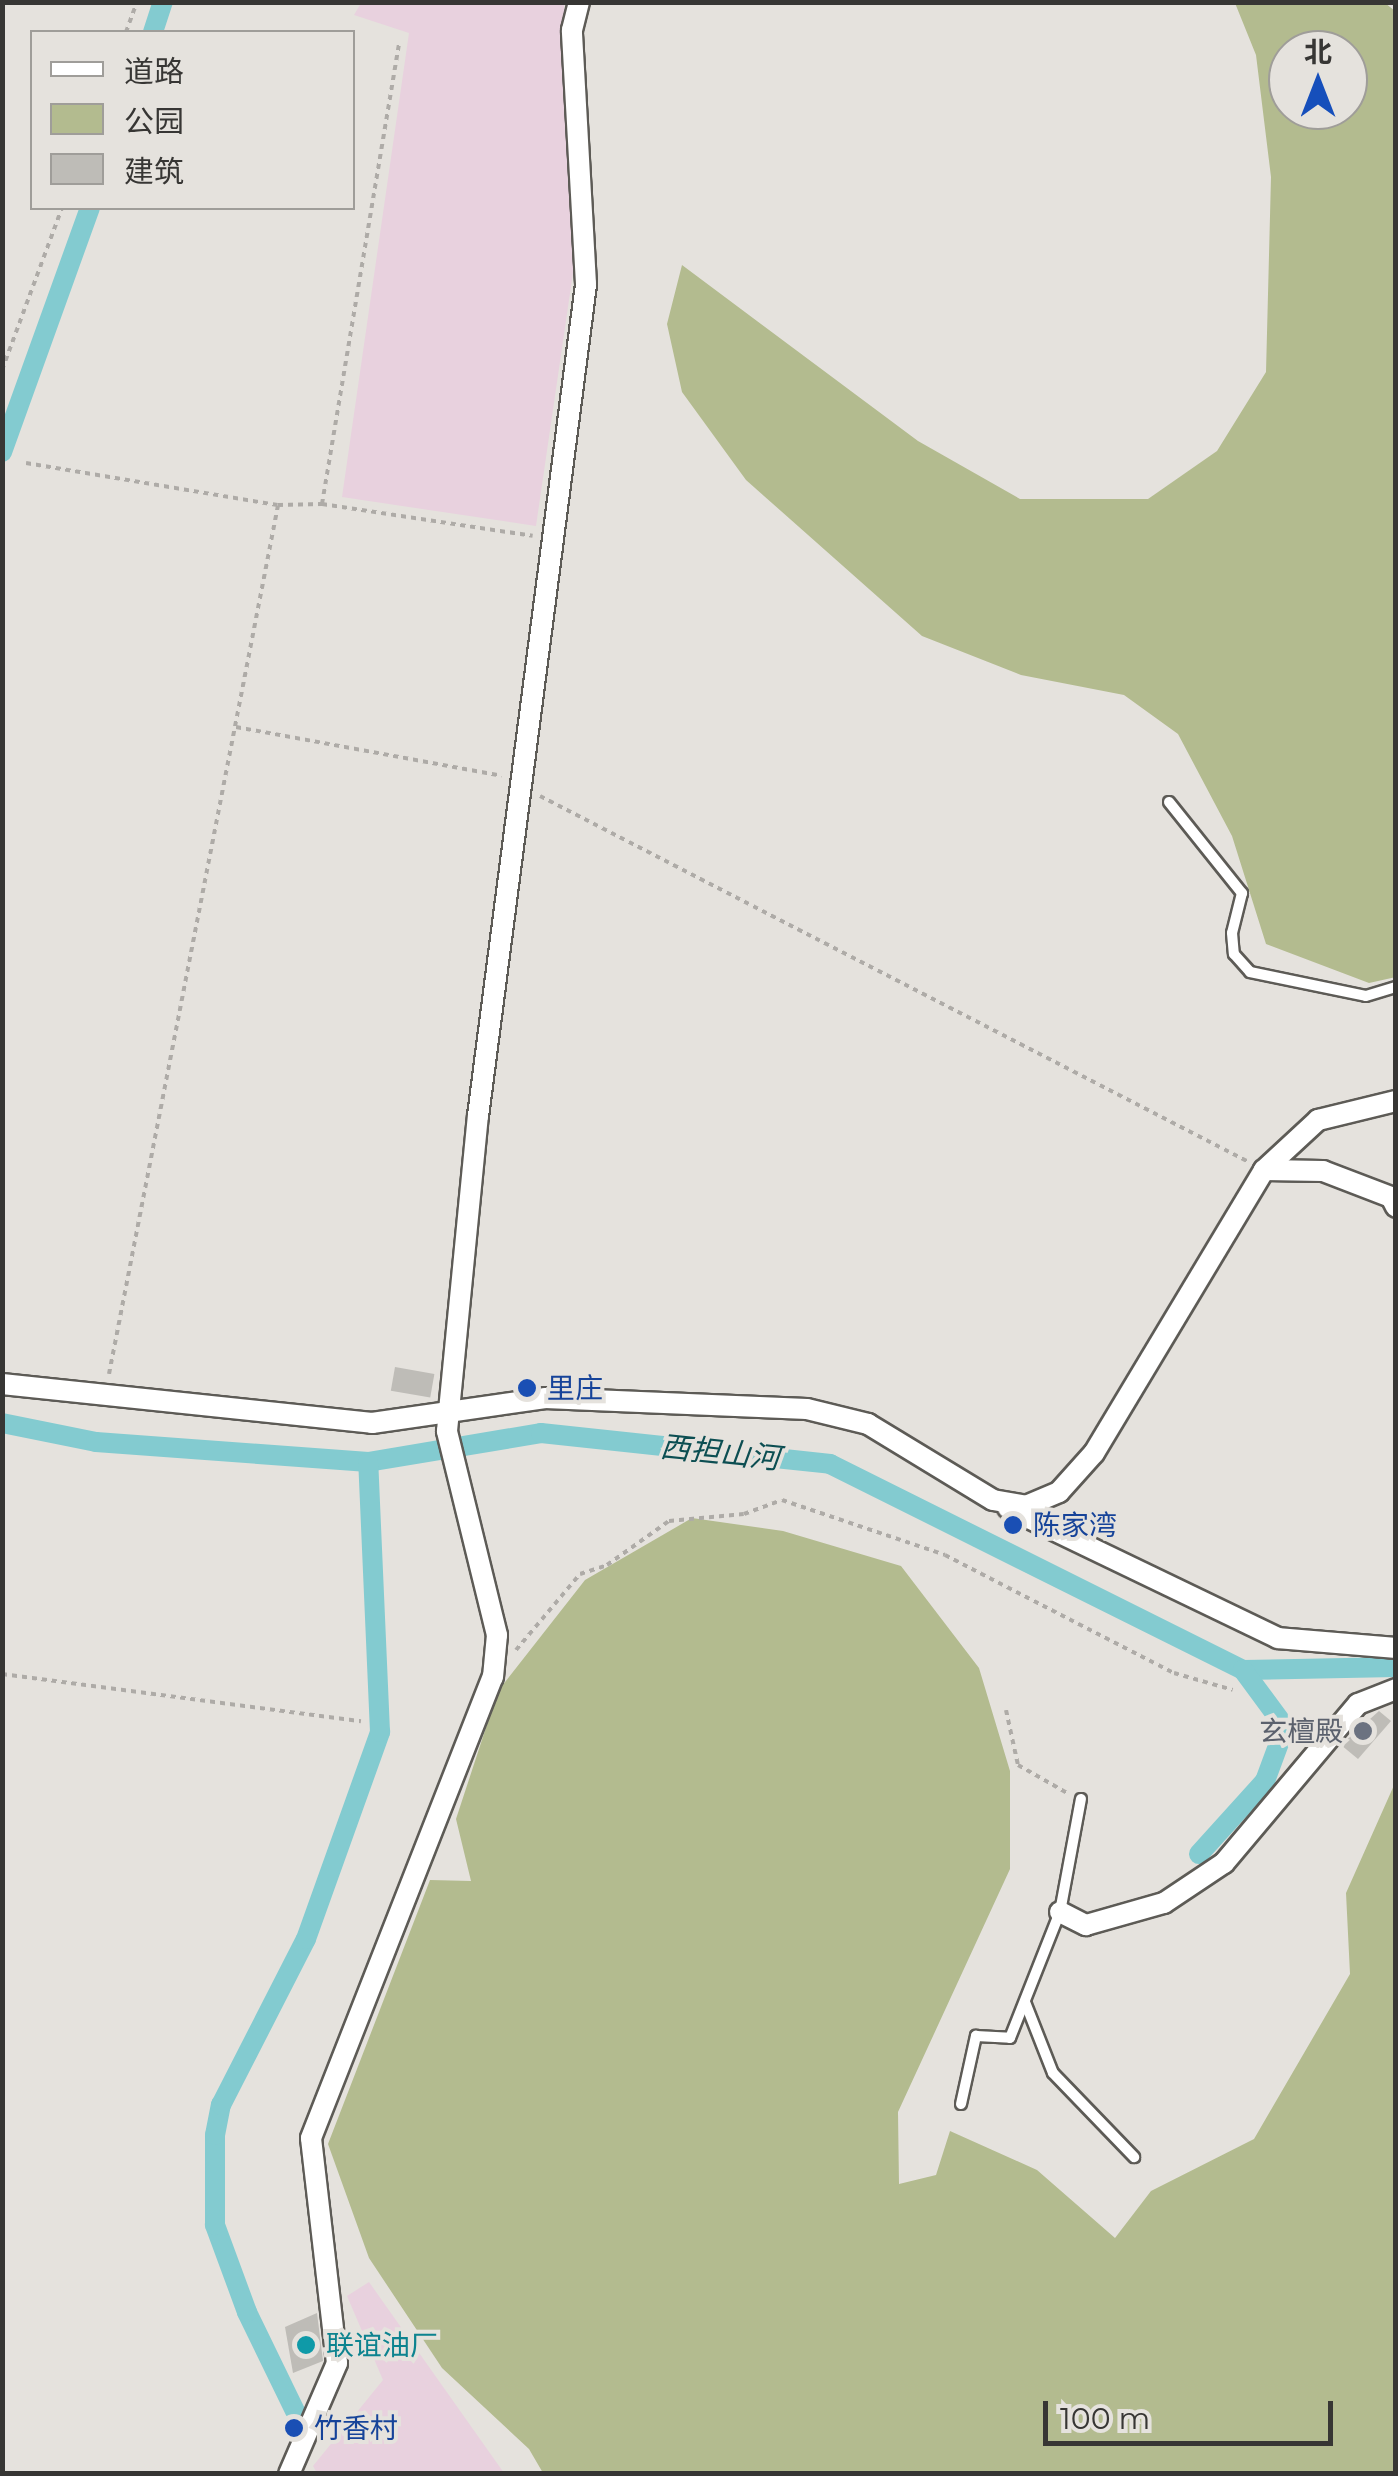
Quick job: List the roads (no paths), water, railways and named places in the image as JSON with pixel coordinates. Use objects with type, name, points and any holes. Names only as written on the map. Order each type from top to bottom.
[{"type":"street","points":[[289,2474],[337,2364],[311,2138],[494,1677],[497,1635],[450,1457],[448,1422],[522,783],[586,284],[572,30],[579,2]]},
{"type":"street","points":[[993,1500],[1026,1506],[1059,1492],[1094,1453],[1264,1170],[1318,1120],[1396,1101]]},
{"type":"street","points":[[1264,1170],[1322,1171],[1391,1196],[1396,1207]]},
{"type":"street","points":[[2,1384],[372,1423],[448,1422],[545,1398],[843,1413],[993,1500],[1278,1638],[1396,1648]]},
{"type":"street","points":[[1060,1912],[1086,1925],[1164,1902],[1224,1863],[1358,1704],[1396,1689]]},
{"type":"lane","points":[[1169,802],[1242,893],[1232,934],[1234,954],[1250,972],[1366,996],[1396,987]]},
{"type":"lane","points":[[961,2104],[976,2036],[1010,2038],[1025,2001],[1060,1912],[1081,1799]]},
{"type":"lane","points":[[1025,2001],[1052,2073],[1134,2157]]},
{"type":"waterway","points":[[154,30],[163,2]]},
{"type":"waterway","points":[[2,452],[89,210]]},
{"type":"waterway","name":"西担山河","points":[[2,1423],[96,1442],[368,1462],[541,1433],[830,1464],[1243,1670],[1396,1667]]},
{"type":"waterway","points":[[295,2411],[247,2312],[215,2225],[215,2135],[221,2105],[306,1939],[380,1732],[368,1462]]},
{"type":"waterway","points":[[1199,1854],[1265,1781],[1285,1727],[1243,1670]]},
{"type":"place","name":"里庄","points":[[527,1388]]},
{"type":"place","name":"陈家湾","points":[[1013,1525]]},
{"type":"place","name":"玄檀殿","points":[[1363,1731]]},
{"type":"place","name":"联谊油厂","points":[[306,2345]]},
{"type":"place","name":"竹香村","points":[[294,2428]]}]
